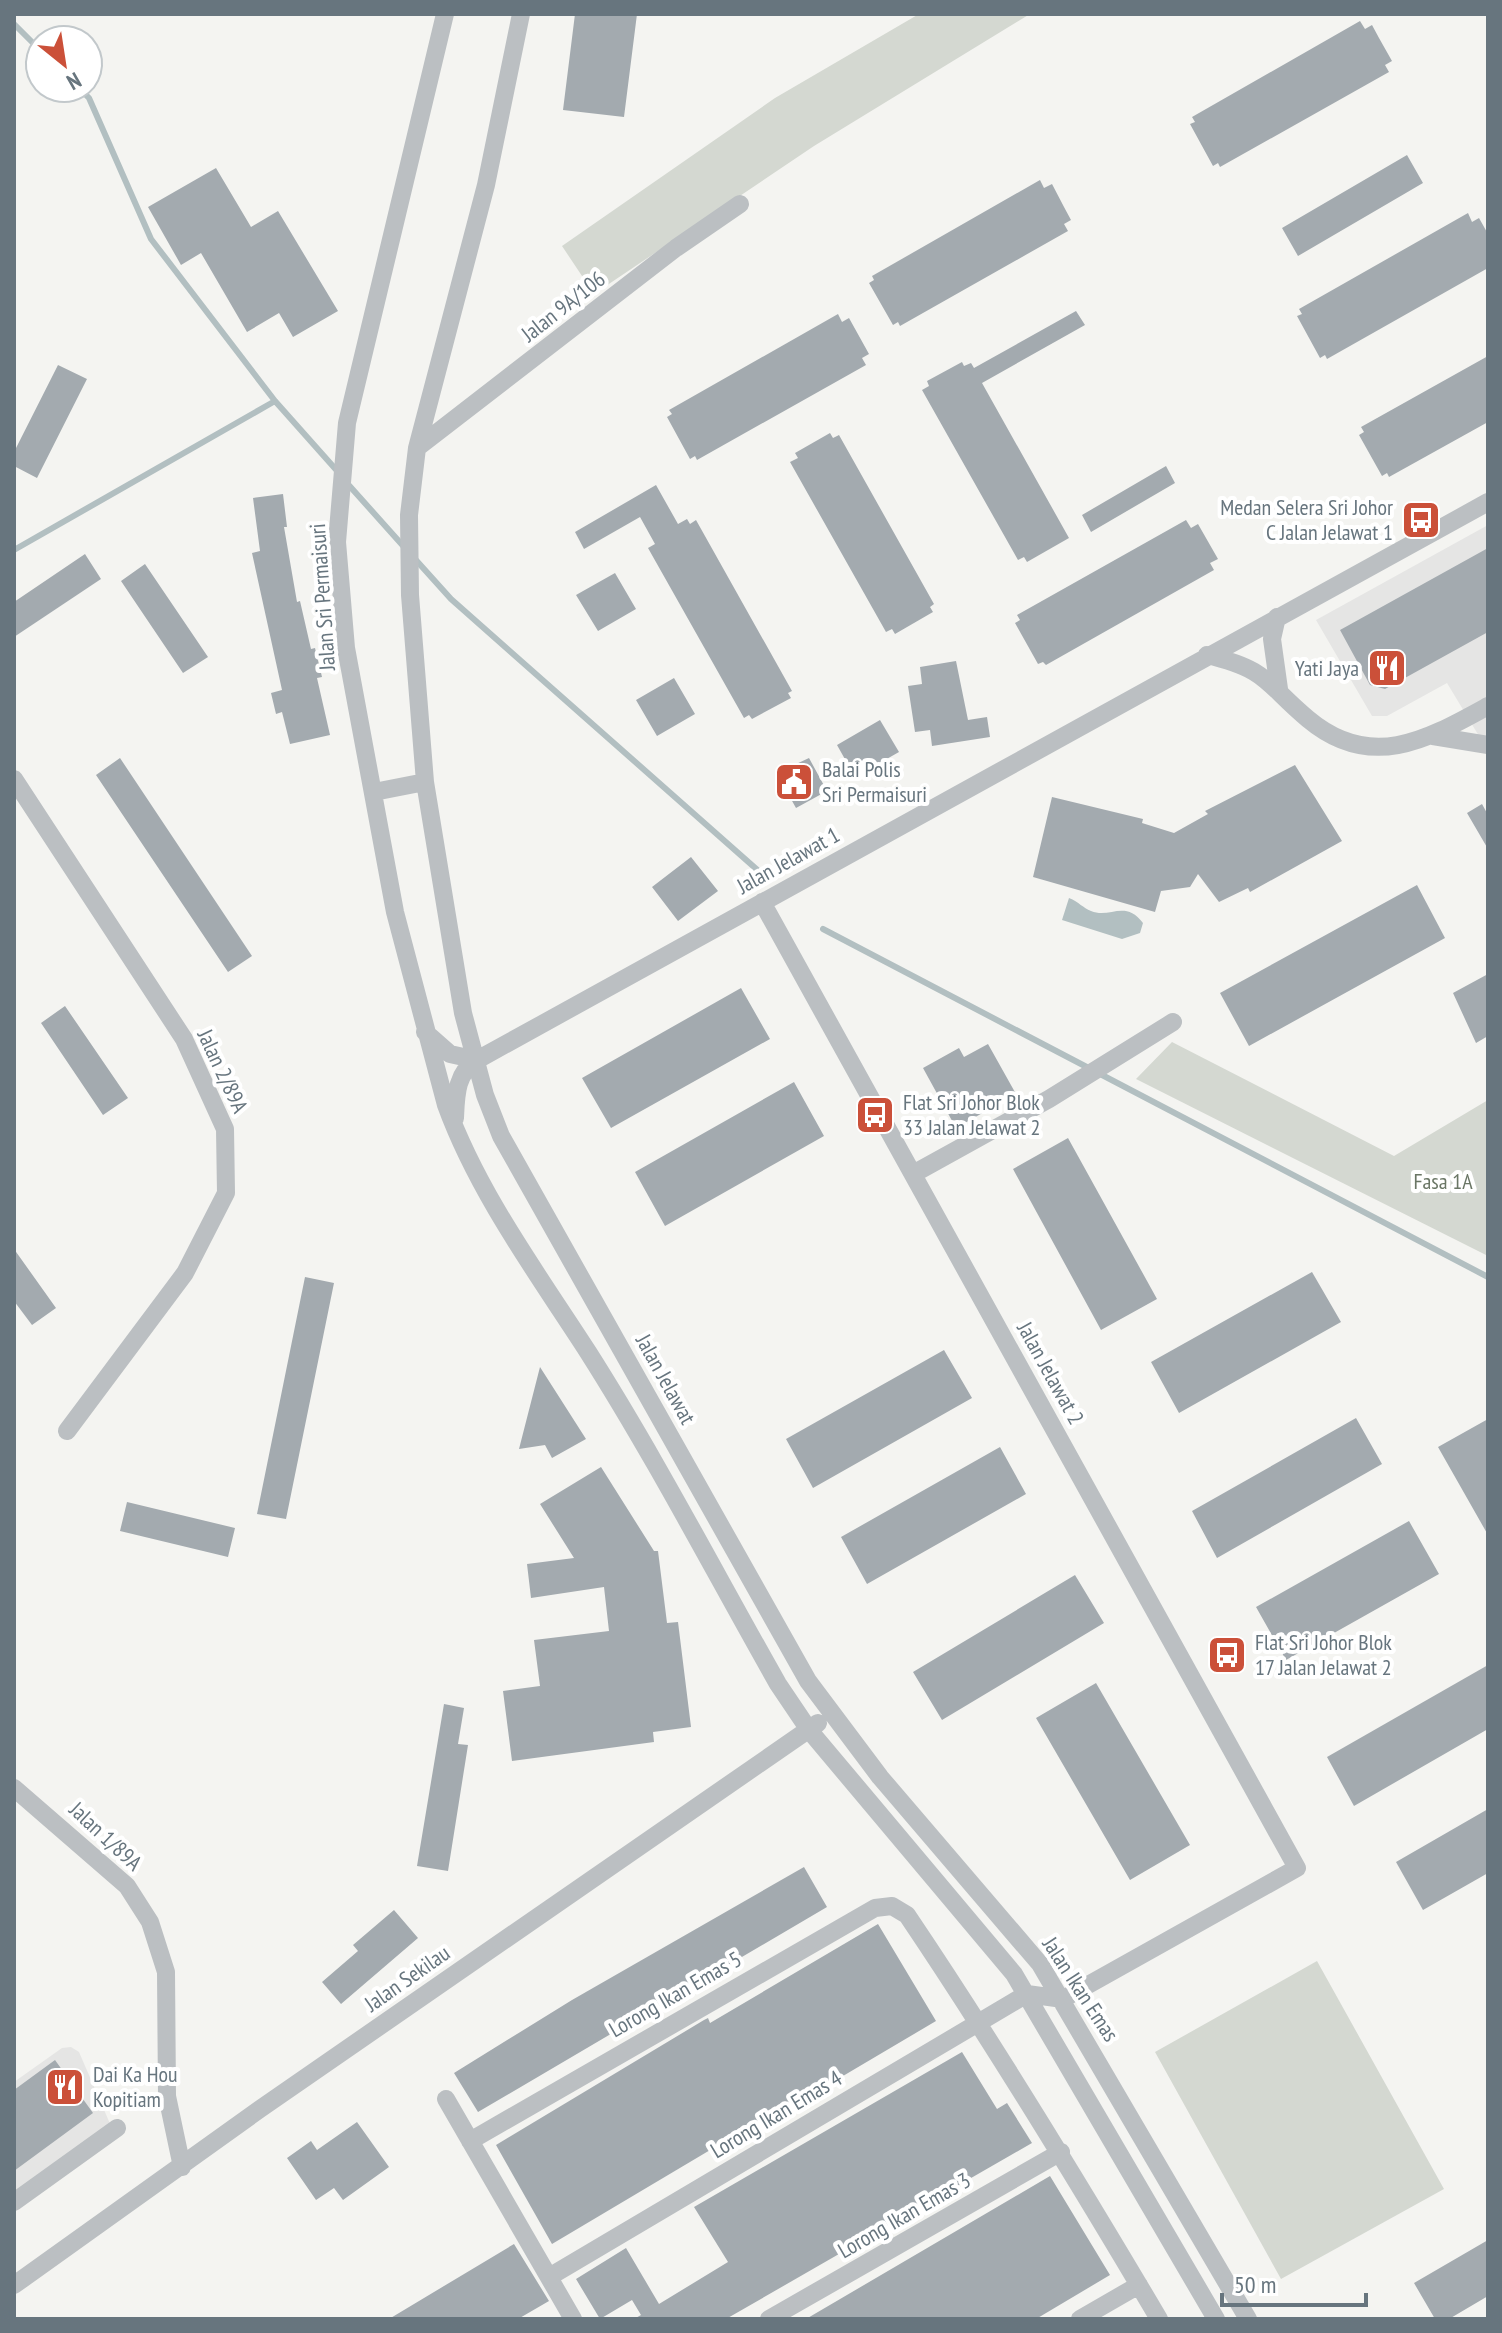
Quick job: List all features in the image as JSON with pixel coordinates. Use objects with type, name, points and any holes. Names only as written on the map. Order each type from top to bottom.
[{"type":"street","name":"Jalan Sri Permaisuri","points":[[445,14],[362,357],[345,449],[337,542],[346,648],[395,912],[424,1031],[454,1128]]},
{"type":"street","points":[[477,1060],[463,1013],[425,782],[410,595],[409,515],[417,448],[486,185],[521,14]]},
{"type":"street","name":"Jalan 9A/106","points":[[417,448],[676,248],[740,204]]},
{"type":"street","name":"Jalan Jelawat 1","points":[[477,1060],[1488,502]]},
{"type":"street","points":[[1277,617],[1272,639],[1279,689]]},
{"type":"street","points":[[1207,655],[1252,668],[1279,689],[1311,721],[1347,740],[1394,747],[1433,736],[1488,706]]},
{"type":"street","points":[[1433,736],[1488,745]]},
{"type":"street","name":"Jalan 2/89A","points":[[14,779],[184,1039],[225,1129],[226,1193],[185,1273],[67,1431]]},
{"type":"street","points":[[374,792],[425,782]]},
{"type":"street","name":"Jalan Jelawat 2","points":[[762,902],[1297,1868],[1063,1999]]},
{"type":"street","points":[[913,1174],[1049,1099],[1173,1022]]},
{"type":"street","points":[[424,1031],[450,1054],[477,1060]]},
{"type":"street","points":[[477,1060],[465,1067],[460,1079],[454,1128],[525,1255],[589,1353],[770,1670],[809,1730],[1014,1974],[1216,2319]]},
{"type":"street","name":"Jalan Jelawat","points":[[477,1060],[485,1095],[501,1136],[802,1670],[831,1715]]},
{"type":"street","name":"Jalan Sekilau","points":[[14,2285],[272,2100],[831,1715]]},
{"type":"street","name":"Jalan Ikan Emas","points":[[831,1715],[1040,1964],[1248,2319]]},
{"type":"street","name":"Jalan 1/89A","points":[[14,1788],[127,1886],[150,1922],[166,1972],[167,2096],[182,2167]]},
{"type":"street","name":"Lorong Ikan Emas 5","points":[[470,2141],[875,1908],[892,1906],[907,1915],[979,2021]]},
{"type":"street","points":[[1027,1994],[1063,1999]]},
{"type":"street","name":"Lorong Ikan Emas 4","points":[[549,2277],[1027,1994]]},
{"type":"street","points":[[979,2021],[1061,2152],[1159,2319]]},
{"type":"street","points":[[446,2099],[573,2319]]},
{"type":"street","points":[[14,2202],[117,2128]]},
{"type":"street","name":"Lorong Ikan Emas 3","points":[[769,2319],[1061,2152]]},
{"type":"street","points":[[1080,2319],[1139,2285]]},
{"type":"shaded area","points":[[1488,525],[1488,751],[1447,683],[1387,716],[1372,716],[1316,620]]},
{"type":"shaded area","points":[[1069,898],[1098,913],[1130,912],[1143,923],[1140,933],[1122,939],[1062,920]]},
{"type":"shaded area","points":[[71,2047],[79,2052],[111,2126],[14,2194],[14,2082],[62,2048]]},
{"type":"green space","points":[[919,14],[1030,14],[814,146],[594,294],[562,246],[775,98]]},
{"type":"green space","name":"Fasa 1A","points":[[1172,1042],[1394,1156],[1488,1100],[1488,1256],[1136,1079]]},
{"type":"green space","points":[[1317,1961],[1444,2189],[1281,2279],[1155,2052]]},
{"type":"building","points":[[575,14],[637,14],[624,117],[563,110]]},
{"type":"building","points":[[1360,21],[1365,29],[1372,25],[1392,61],[1385,65],[1389,72],[1220,167],[1218,163],[1213,166],[1190,124],[1195,122],[1192,117]]},
{"type":"building","points":[[1407,155],[1423,183],[1298,256],[1282,228]]},
{"type":"building","points":[[216,168],[251,227],[278,211],[338,311],[293,337],[279,313],[247,332],[201,253],[181,265],[148,207]]},
{"type":"building","points":[[1040,180],[1044,188],[1052,184],[1071,220],[1064,224],[1068,231],[900,326],[898,322],[893,325],[869,283],[874,280],[872,276]]},
{"type":"building","points":[[1468,213],[1472,222],[1479,218],[1488,234],[1488,268],[1327,359],[1325,355],[1320,358],[1297,316],[1302,314],[1299,309]]},
{"type":"building","points":[[1076,311],[1085,325],[982,383],[1069,538],[1027,562],[1024,557],[1018,560],[922,390],[929,386],[927,381],[962,362],[964,366],[971,363],[974,368]]},
{"type":"building","points":[[838,314],[842,322],[849,318],[869,354],[862,358],[866,365],[697,460],[695,456],[690,459],[667,417],[672,414],[669,410]]},
{"type":"building","points":[[1488,356],[1488,422],[1389,477],[1387,473],[1382,476],[1359,435],[1364,432],[1361,427]]},
{"type":"building","points":[[58,365],[87,379],[37,478],[14,466],[14,452]]},
{"type":"building","points":[[830,433],[833,438],[839,435],[934,604],[930,607],[933,612],[895,634],[892,629],[886,632],[790,462],[798,458],[795,453]]},
{"type":"building","points":[[1166,466],[1175,483],[1091,532],[1082,515]]},
{"type":"building","points":[[656,485],[678,524],[687,519],[690,524],[696,520],[792,691],[788,693],[791,698],[752,719],[749,715],[744,718],[648,548],[655,544],[640,517],[584,549],[575,532]]},
{"type":"building","points":[[283,494],[287,527],[284,527],[297,602],[300,601],[311,649],[315,648],[322,677],[317,678],[330,735],[290,744],[282,712],[276,714],[271,693],[282,690],[252,553],[260,551],[253,498]]},
{"type":"building","points":[[1186,520],[1191,528],[1198,524],[1218,559],[1210,563],[1214,570],[1046,665],[1043,662],[1038,664],[1015,623],[1020,620],[1017,615]]},
{"type":"building","points":[[1488,548],[1488,632],[1385,689],[1370,685],[1340,630]]},
{"type":"building","points":[[85,554],[101,579],[14,637],[14,602]]},
{"type":"building","points":[[145,564],[208,657],[183,673],[121,581]]},
{"type":"building","points":[[615,573],[636,609],[598,631],[576,595]]},
{"type":"building","points":[[956,661],[968,720],[987,717],[990,737],[932,746],[930,730],[915,732],[908,686],[922,684],[920,667]]},
{"type":"building","points":[[674,678],[695,714],[657,736],[636,700]]},
{"type":"building","points":[[880,720],[899,752],[855,777],[837,745]]},
{"type":"building","points":[[120,758],[252,956],[228,972],[96,775]]},
{"type":"building","points":[[809,758],[827,791],[796,808],[782,783],[799,774],[794,765]]},
{"type":"building","points":[[1295,765],[1342,841],[1250,892],[1248,888],[1219,902],[1198,874],[1190,887],[1161,891],[1155,912],[1033,877],[1052,797],[1143,819],[1142,823],[1174,833],[1208,814],[1205,811]]},
{"type":"building","points":[[1482,804],[1488,815],[1488,849],[1467,813]]},
{"type":"building","points":[[691,857],[718,891],[678,921],[652,887]]},
{"type":"building","points":[[1417,885],[1445,938],[1249,1046],[1220,993]]},
{"type":"building","points":[[1488,974],[1488,1036],[1476,1043],[1453,993]]},
{"type":"building","points":[[741,988],[770,1039],[611,1128],[582,1078]]},
{"type":"building","points":[[65,1006],[128,1098],[103,1115],[41,1023]]},
{"type":"building","points":[[988,1044],[1016,1094],[956,1128],[923,1068],[959,1048],[964,1057]]},
{"type":"building","points":[[794,1082],[824,1136],[665,1226],[635,1172]]},
{"type":"building","points":[[1068,1138],[1157,1299],[1101,1330],[1013,1169]]},
{"type":"building","points":[[14,1249],[56,1308],[32,1325],[14,1301]]},
{"type":"building","points":[[1312,1272],[1341,1322],[1179,1413],[1151,1362]]},
{"type":"building","points":[[305,1277],[334,1283],[286,1519],[257,1514]]},
{"type":"building","points":[[944,1350],[972,1398],[813,1488],[786,1439]]},
{"type":"building","points":[[540,1367],[586,1439],[552,1458],[545,1445],[519,1449]]},
{"type":"building","points":[[1356,1418],[1382,1464],[1217,1558],[1192,1511]]},
{"type":"building","points":[[1488,1419],[1488,1535],[1438,1447]]},
{"type":"building","points":[[1000,1447],[1026,1494],[867,1584],[841,1537]]},
{"type":"building","points":[[601,1467],[654,1551],[658,1551],[667,1623],[678,1622],[691,1727],[653,1732],[654,1742],[512,1761],[503,1691],[540,1686],[534,1640],[609,1631],[604,1587],[531,1598],[527,1564],[574,1558],[540,1504]]},
{"type":"building","points":[[127,1502],[235,1528],[228,1557],[120,1531]]},
{"type":"building","points":[[1409,1521],[1439,1574],[1286,1660],[1256,1607]]},
{"type":"building","points":[[1075,1575],[1104,1623],[942,1720],[913,1672]]},
{"type":"building","points":[[1488,1665],[1488,1729],[1354,1806],[1327,1757]]},
{"type":"building","points":[[1096,1683],[1190,1845],[1130,1880],[1036,1718]]},
{"type":"building","points":[[444,1704],[464,1708],[458,1744],[468,1745],[448,1871],[417,1866]]},
{"type":"building","points":[[1488,1809],[1488,1873],[1423,1910],[1396,1862]]},
{"type":"building","points":[[804,1867],[827,1907],[478,2112],[454,2073],[572,2000]]},
{"type":"building","points":[[394,1910],[418,1938],[341,2004],[322,1982],[358,1951],[353,1945]]},
{"type":"building","points":[[878,1924],[936,2021],[821,2089],[786,2108],[784,2106],[552,2244],[496,2145],[704,2020],[708,2018],[710,2023]]},
{"type":"building","points":[[962,2052],[997,2109],[1007,2103],[1032,2143],[726,2319],[634,2319],[641,2315],[632,2300],[600,2319],[576,2279],[626,2248],[659,2304],[728,2262],[694,2207]]},
{"type":"building","points":[[55,2060],[93,2113],[14,2171],[14,2090]]},
{"type":"building","points":[[357,2122],[389,2167],[343,2200],[334,2188],[316,2200],[287,2158],[311,2141],[317,2150]]},
{"type":"building","points":[[1050,2176],[1110,2275],[1036,2319],[806,2319]]},
{"type":"building","points":[[1488,2240],[1488,2296],[1449,2319],[1435,2319],[1414,2283]]},
{"type":"building","points":[[514,2244],[549,2301],[518,2319],[389,2319]]},
{"type":"waterway","points":[[14,24],[24,34]]},
{"type":"waterway","points":[[92,104],[151,239],[275,401],[339,473]]},
{"type":"waterway","points":[[14,550],[275,401]]},
{"type":"waterway","points":[[346,482],[405,548]]},
{"type":"waterway","points":[[415,559],[451,599],[762,874]]},
{"type":"waterway","points":[[823,929],[1488,1277]]},
{"type":"place","name":"Medan Selera Sri Johor C Jalan Jelawat 1","points":[[1421,520]]},
{"type":"place","name":"Yati Jaya","points":[[1387,668]]},
{"type":"place","name":"Balai Polis Sri Permaisuri","points":[[794,782]]},
{"type":"place","name":"Flat Sri Johor Blok 33 Jalan Jelawat 2","points":[[875,1115]]},
{"type":"place","name":"Flat Sri Johor Blok 17 Jalan Jelawat 2","points":[[1227,1655]]},
{"type":"place","name":"Dai Ka Hou Kopitiam","points":[[65,2087]]}]
